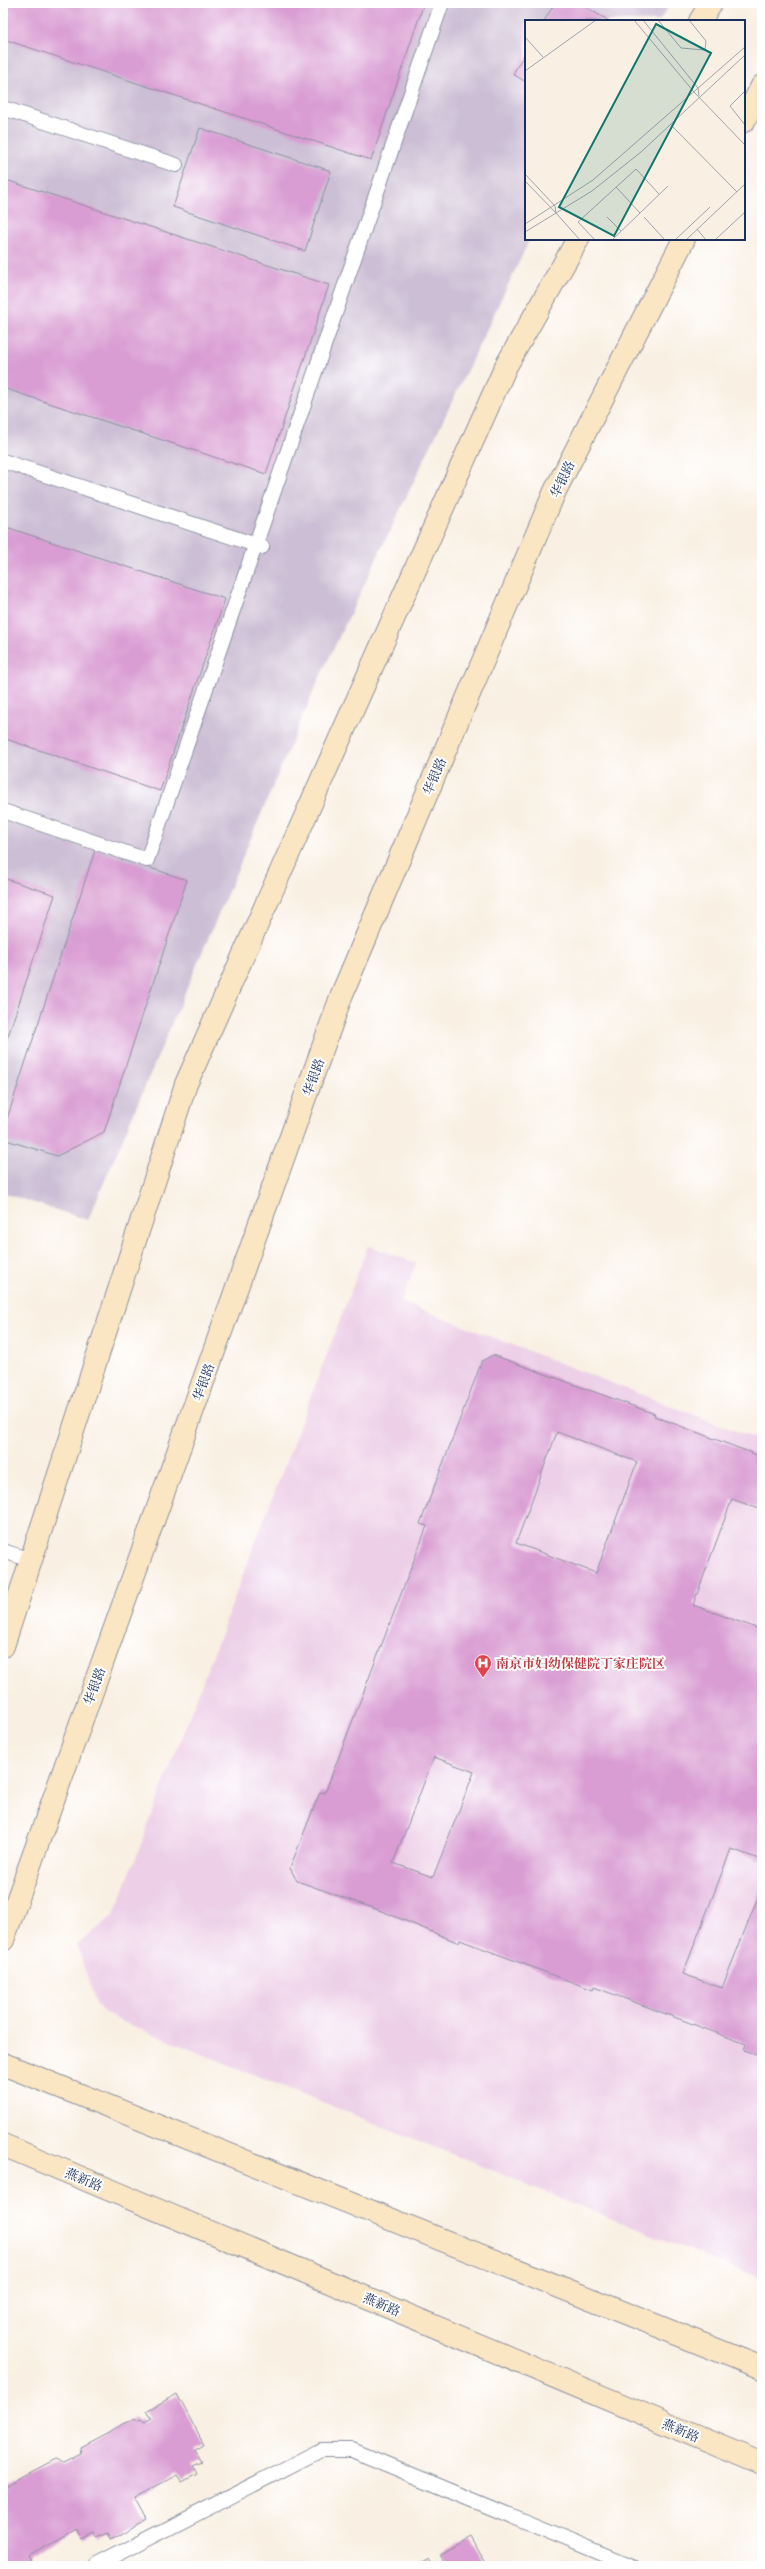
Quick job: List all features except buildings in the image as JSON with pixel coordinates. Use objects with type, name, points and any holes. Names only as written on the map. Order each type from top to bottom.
[{"type":"main road","points":[[701,20],[711,3]]},
{"type":"main road","points":[[745,119],[762,86]]},
{"type":"main road","points":[[3,1646],[186,1084],[506,366],[577,240]]},
{"type":"main road","name":"华银路","points":[[3,1940],[342,994],[555,491],[683,240]]},
{"type":"main road","points":[[3,2064],[762,2368]]},
{"type":"main road","name":"燕新路","points":[[3,2144],[762,2464]]},
{"type":"lane","points":[[3,812],[147,860],[442,3]]},
{"type":"lane","points":[[3,108],[176,165]]},
{"type":"lane","points":[[3,461],[262,547]]},
{"type":"lane","points":[[3,1551],[31,1560]]},
{"type":"lane","points":[[95,2566],[321,2450],[352,2450],[632,2566]]},
{"type":"shaded area","points":[[3,3],[671,3],[660,20],[525,20],[525,240],[530,240],[317,683],[88,1220],[3,1193]]},
{"type":"shaded area","name":"南京市妇幼保健院丁家庄院区","points":[[368,1246],[416,1263],[401,1302],[762,1441],[762,2279],[118,2020],[97,2007],[77,1945],[114,1915]]},
{"type":"place","name":"南京市妇幼保健院丁家庄院区","points":[[483,1678]]}]
